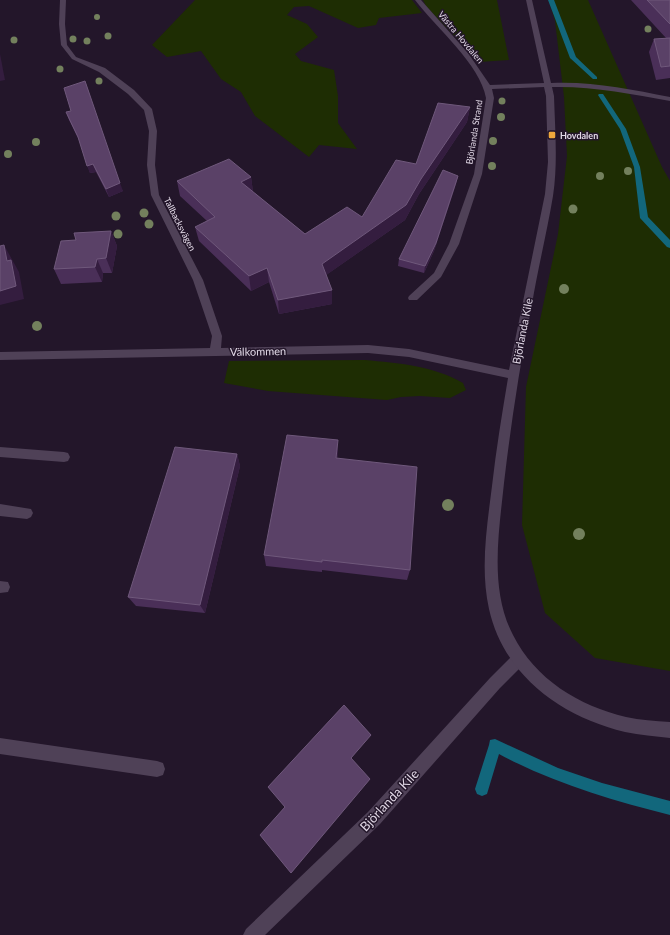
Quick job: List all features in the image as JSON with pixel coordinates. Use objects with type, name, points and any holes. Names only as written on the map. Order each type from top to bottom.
[{"type":"street","name":"Tallbacksvägen","points":[[63,0],[62,24],[64,45],[74,58],[102,70],[131,92],[148,109],[153,131],[151,165],[154,195],[198,280],[217,336],[215,352]]},
{"type":"street","name":"Västra Hovdalen","points":[[418,0],[466,54],[488,87]]},
{"type":"street","name":"Björlanda Kile","points":[[529,0],[551,109],[552,162],[549,194],[508,406],[494,521],[493,576],[496,609],[505,634],[519,660],[539,682],[566,702],[586,711],[625,724],[670,730]]},
{"type":"street","name":"Björlanda Strand","points":[[413,298],[427,287],[438,275],[454,244],[478,174],[490,98],[488,87],[547,84],[594,86],[670,99]]},
{"type":"street","name":"Välkommen","points":[[0,356],[368,350],[409,353],[514,375]]},
{"type":"street","points":[[0,452],[64,457]]},
{"type":"street","points":[[0,510],[27,513]]},
{"type":"street","name":"Björlanda Kile","points":[[252,935],[374,818],[495,683],[519,660]]},
{"type":"street","points":[[0,746],[157,769]]},
{"type":"green space","points":[[195,0],[412,0],[422,13],[379,18],[376,25],[358,28],[309,6],[294,7],[287,15],[307,24],[318,37],[295,54],[301,61],[334,70],[338,96],[338,123],[357,149],[319,145],[309,157],[255,116],[241,92],[221,79],[201,51],[167,57],[152,45]]},
{"type":"green space","points":[[423,0],[497,0],[509,60],[479,62],[426,6]]},
{"type":"green space","points":[[549,0],[588,0],[662,167],[670,181],[670,671],[595,658],[545,613],[522,525],[526,387],[558,234],[567,156],[564,97],[555,21]]},
{"type":"green space","points":[[365,360],[403,364],[428,369],[452,377],[463,383],[466,390],[450,398],[420,396],[401,397],[387,400],[268,391],[224,383],[229,361]]},
{"type":"building","points":[[647,0],[670,0],[670,24]]},
{"type":"building","points":[[670,38],[670,66],[661,67],[654,39]]},
{"type":"building","points":[[85,81],[120,183],[106,189],[93,164],[87,166],[78,137],[66,112],[71,111],[64,88]]},
{"type":"building","points":[[438,103],[470,107],[421,179],[406,205],[322,264],[332,290],[278,300],[267,268],[249,276],[195,227],[215,217],[177,181],[229,159],[251,177],[241,182],[305,234],[347,207],[362,217],[396,160],[416,164]]},
{"type":"building","points":[[443,170],[458,176],[436,243],[425,266],[399,259]]},
{"type":"building","points":[[111,231],[106,258],[97,259],[95,267],[54,269],[61,241],[76,240],[74,233]]},
{"type":"building","points":[[4,245],[7,261],[11,260],[16,286],[0,291],[0,246]]},
{"type":"building","points":[[287,435],[338,440],[336,458],[417,467],[410,570],[264,555]]},
{"type":"building","points":[[175,447],[237,454],[200,605],[128,597]]},
{"type":"building","points":[[344,705],[371,735],[351,758],[370,779],[291,873],[260,835],[285,807],[268,787]]},
{"type":"waterway","points":[[551,0],[573,58],[595,78]]},
{"type":"waterway","points":[[601,95],[623,129],[637,167],[644,218],[670,245]]},
{"type":"waterway","points":[[482,789],[495,745],[558,775],[602,790],[670,808]]},
{"type":"place","name":"Hovdalen","points":[[552,135]]}]
